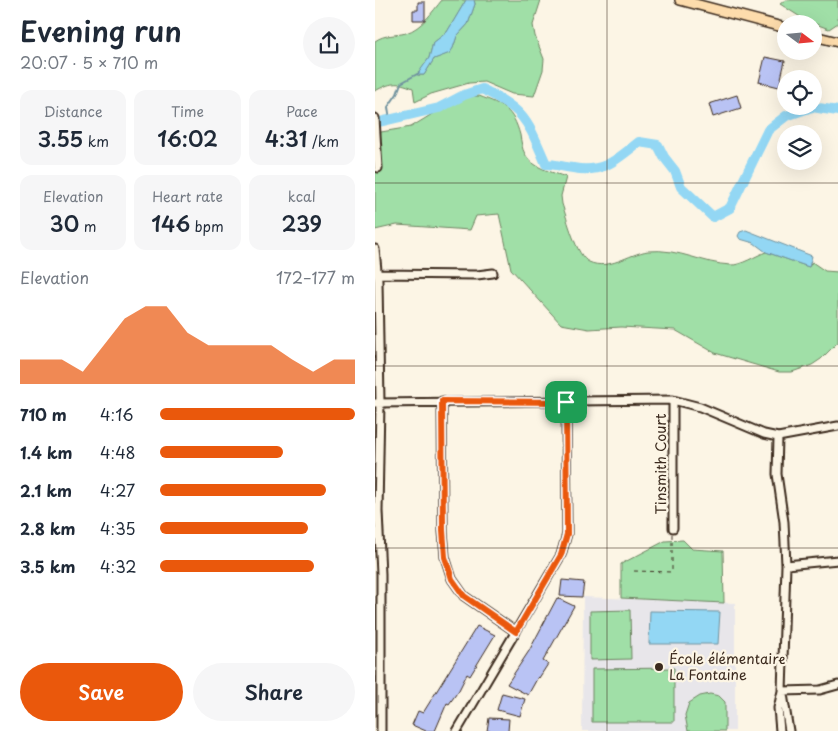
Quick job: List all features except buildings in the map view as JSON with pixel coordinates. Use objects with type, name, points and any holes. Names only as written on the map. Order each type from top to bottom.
[{"type":"main road","points":[[680,0],[777,26]]},
{"type":"main road","points":[[823,38],[838,42]]},
{"type":"street","points":[[375,118],[378,168]]},
{"type":"street","points":[[375,249],[378,274],[376,511],[381,574],[381,731]]},
{"type":"street","points":[[378,274],[477,275],[493,273]]},
{"type":"street","points":[[378,403],[673,400],[700,407],[755,430],[778,437],[838,426]]},
{"type":"street","name":"Tinsmith Court","points":[[673,400],[673,528]]},
{"type":"street","points":[[442,401],[443,530],[445,557],[452,579],[464,596],[516,632]]},
{"type":"street","points":[[457,731],[561,555],[567,534],[566,402]]},
{"type":"street","points":[[778,437],[777,474],[784,522],[786,565],[782,691],[778,708],[780,731]]},
{"type":"street","points":[[786,565],[838,560]]},
{"type":"street","points":[[782,691],[820,690],[838,686]]},
{"type":"street","points":[[782,691],[787,710],[789,731]]},
{"type":"path","points":[[634,571],[672,572],[673,528]]},
{"type":"shaded area","name":"École élémentaire La Fontaine","points":[[583,597],[735,603],[735,731],[582,731]]},
{"type":"green space","points":[[442,0],[466,0],[447,32],[433,43],[429,58],[418,75],[424,75],[434,59],[449,53],[453,48],[457,36],[468,24],[475,4],[474,0],[541,0],[533,25],[544,59],[543,70],[534,96],[512,94],[484,82],[469,83],[431,94],[415,102],[413,88],[402,84],[385,86],[375,91],[375,41],[383,37],[412,31],[426,19]]},
{"type":"green space","points":[[785,0],[838,0],[838,23],[829,29],[823,27],[823,15],[797,15],[780,4]]},
{"type":"green space","points":[[479,96],[501,105],[514,119],[524,152],[532,163],[566,177],[561,196],[562,204],[576,245],[584,258],[589,262],[596,264],[611,263],[648,251],[659,251],[731,265],[744,262],[766,252],[809,267],[812,262],[825,271],[838,272],[838,342],[812,365],[792,372],[779,372],[715,353],[675,330],[621,327],[589,329],[561,324],[511,269],[499,214],[476,216],[470,230],[397,225],[375,230],[375,133],[411,127],[447,105],[468,97]]},
{"type":"green space","points":[[683,540],[692,549],[723,551],[724,603],[621,598],[621,564],[665,541]]},
{"type":"green space","points":[[630,610],[631,659],[590,660],[590,611]]},
{"type":"green space","points":[[674,668],[674,722],[592,722],[592,669]]},
{"type":"green space","points":[[710,694],[719,696],[725,702],[725,731],[688,731],[685,715],[689,703],[700,696]]},
{"type":"water","points":[[466,0],[474,0],[475,4],[468,24],[457,36],[450,53],[434,59],[424,75],[417,75],[429,58],[433,43],[447,32]]},
{"type":"water","points":[[746,230],[812,256],[809,267],[766,252],[754,243],[740,239],[738,236],[740,232]]},
{"type":"water","points":[[650,611],[720,612],[718,644],[649,644]]},
{"type":"waterway","points":[[390,120],[388,107],[397,94],[401,83],[419,73]]},
{"type":"waterway","points":[[375,123],[439,108],[464,95],[482,89],[508,104],[523,118],[546,164],[569,168],[593,169],[609,164],[639,142],[658,145],[664,157],[675,171],[681,187],[713,217],[730,208],[768,130],[786,116],[812,107],[838,111]]},
{"type":"place","name":"École élémentaire La Fontaine","points":[[659,667]]},
{"type":"route","points":[[442,401],[566,402],[567,534],[561,555],[516,632],[477,607],[464,596],[452,579],[445,557],[443,530],[442,401]]}]
